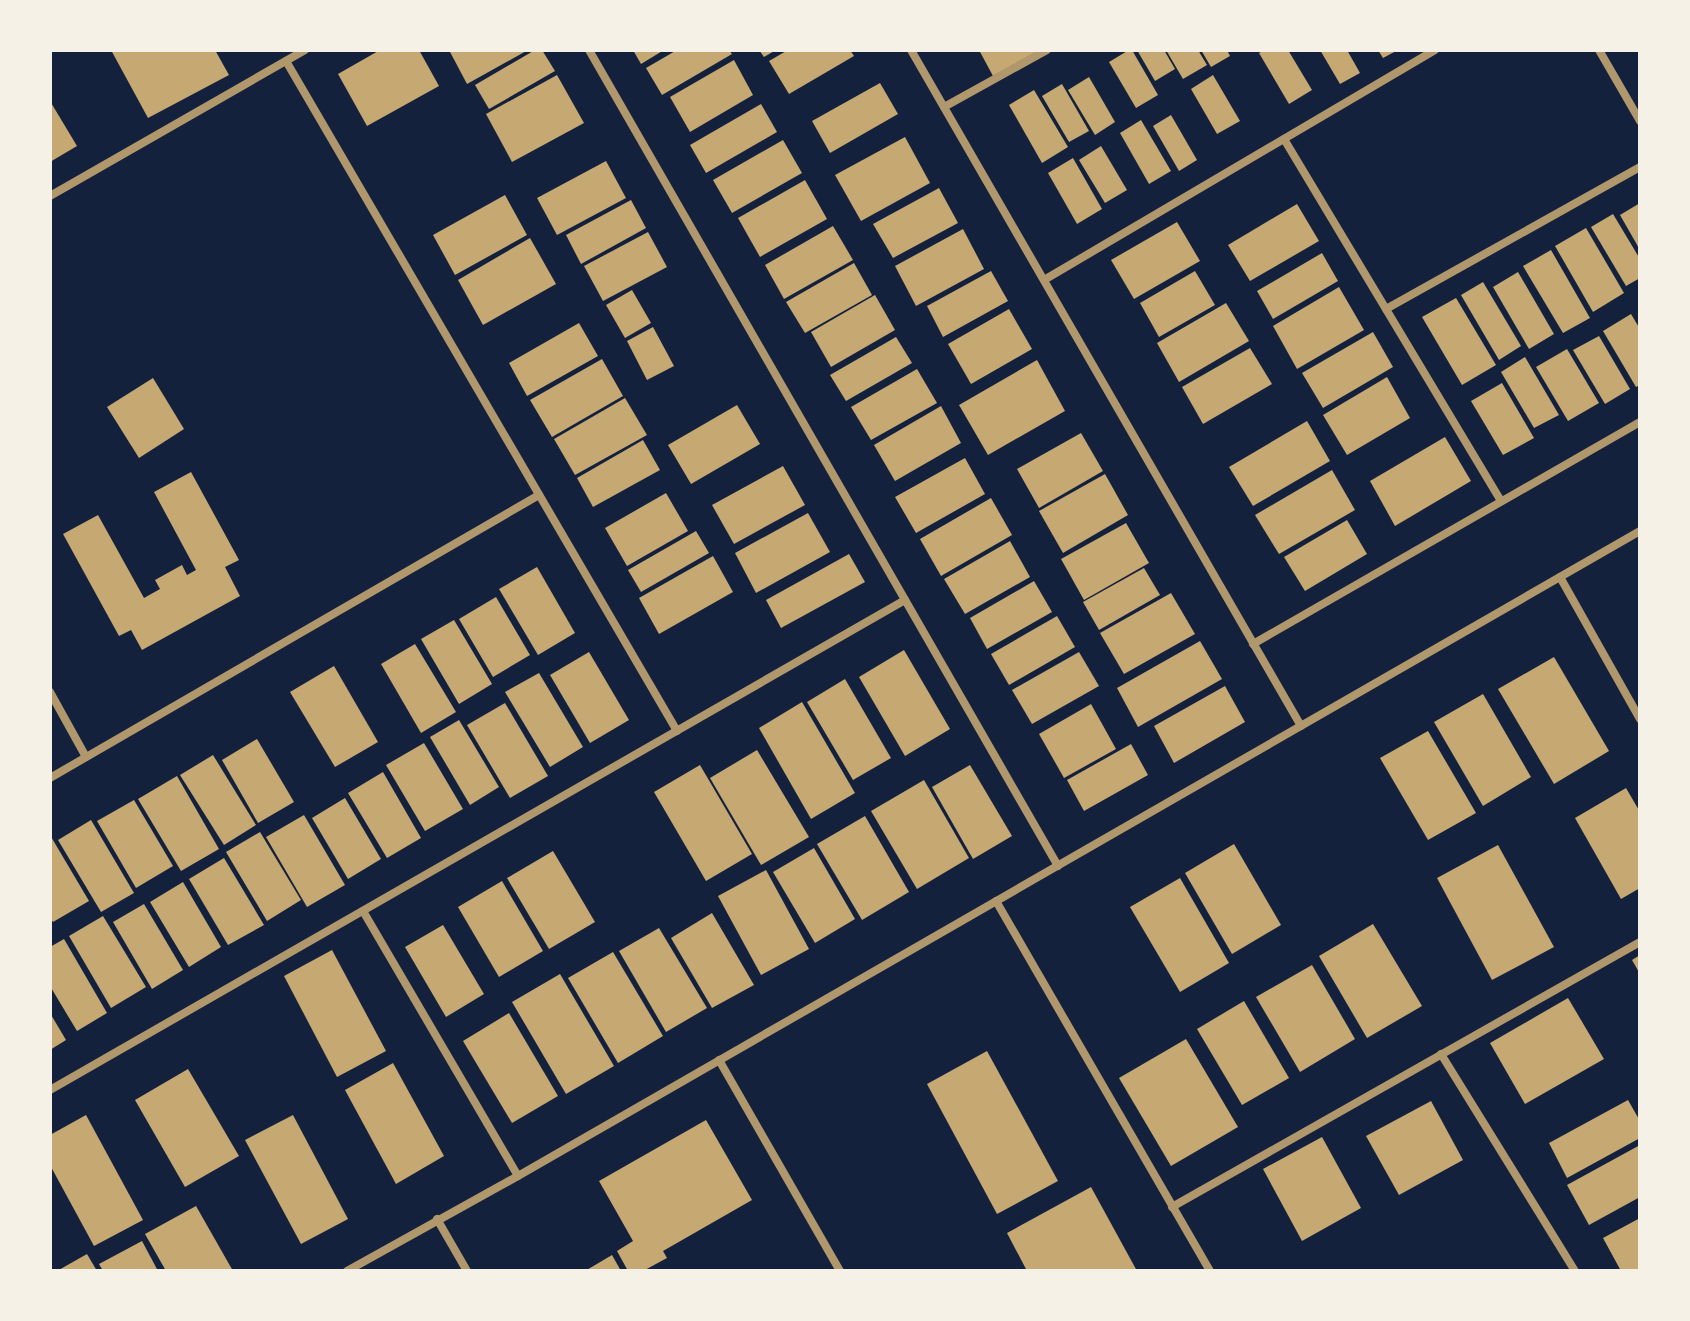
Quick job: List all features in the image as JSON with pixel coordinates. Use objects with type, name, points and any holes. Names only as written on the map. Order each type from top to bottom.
[{"type":"street","points":[[50,196],[305,50]]},
{"type":"street","points":[[589,50],[1058,866]]},
{"type":"street","points":[[911,50],[1301,726]]},
{"type":"street","points":[[944,107],[1047,50]]},
{"type":"street","points":[[1044,280],[1435,50]]},
{"type":"street","points":[[1599,50],[1640,121]]},
{"type":"street","points":[[286,61],[677,731]]},
{"type":"street","points":[[1284,139],[1501,501]]},
{"type":"street","points":[[1386,309],[1640,167]]},
{"type":"street","points":[[1253,644],[1640,422]]},
{"type":"street","points":[[50,778],[539,495]]},
{"type":"street","points":[[347,1271],[518,1176],[1640,531]]},
{"type":"street","points":[[1560,577],[1640,719]]},
{"type":"street","points":[[50,1090],[905,600]]},
{"type":"street","points":[[50,692],[86,757]]},
{"type":"street","points":[[996,901],[1210,1271]]},
{"type":"street","points":[[363,911],[518,1176]]},
{"type":"street","points":[[1172,1207],[1640,942]]},
{"type":"street","points":[[1441,1054],[1575,1271]]},
{"type":"street","points":[[719,1060],[840,1271]]},
{"type":"street","points":[[437,1219],[467,1271]]},
{"type":"building","points":[[111,50],[215,50],[229,75],[148,118]]},
{"type":"building","points":[[380,50],[419,50],[439,86],[367,126],[338,74]]},
{"type":"building","points":[[449,50],[528,50],[467,84]]},
{"type":"building","points":[[535,50],[542,50],[555,71],[489,109],[475,85]]},
{"type":"building","points":[[633,50],[664,50],[641,64]]},
{"type":"building","points":[[677,50],[729,50],[732,54],[662,95],[646,68]]},
{"type":"building","points":[[759,50],[776,50],[764,57]]},
{"type":"building","points":[[788,50],[850,50],[854,56],[789,94],[769,61]]},
{"type":"building","points":[[979,50],[1035,50],[1036,52],[993,76]]},
{"type":"building","points":[[1132,50],[1158,95],[1136,108],[1109,62]]},
{"type":"building","points":[[1137,50],[1164,50],[1175,69],[1155,81]]},
{"type":"building","points":[[1166,50],[1198,50],[1207,65],[1183,79]]},
{"type":"building","points":[[1201,50],[1227,50],[1230,56],[1211,67]]},
{"type":"building","points":[[1288,50],[1312,90],[1289,104],[1259,53]]},
{"type":"building","points":[[1320,50],[1347,50],[1360,73],[1340,84]]},
{"type":"building","points":[[1378,50],[1398,50],[1383,58]]},
{"type":"building","points":[[734,60],[753,95],[690,132],[670,97]]},
{"type":"building","points":[[557,75],[584,123],[512,162],[486,114]]},
{"type":"building","points":[[1213,75],[1240,121],[1217,134],[1191,89]]},
{"type":"building","points":[[1089,77],[1115,122],[1095,135],[1068,90]]},
{"type":"building","points":[[880,83],[898,114],[830,153],[812,121]]},
{"type":"building","points":[[1062,84],[1089,131],[1069,142],[1042,96]]},
{"type":"building","points":[[1034,90],[1068,147],[1042,163],[1009,105]]},
{"type":"building","points":[[50,101],[77,146],[50,162]]},
{"type":"building","points":[[761,104],[777,132],[706,173],[690,145]]},
{"type":"building","points":[[1171,115],[1197,160],[1179,171],[1153,126]]},
{"type":"building","points":[[1141,120],[1171,171],[1149,184],[1120,133]]},
{"type":"building","points":[[905,137],[930,183],[861,221],[835,175]]},
{"type":"building","points":[[783,140],[802,173],[732,213],[713,180]]},
{"type":"building","points":[[1101,146],[1127,190],[1105,203],[1079,160]]},
{"type":"building","points":[[1073,158],[1102,209],[1077,224],[1048,173]]},
{"type":"building","points":[[606,161],[626,198],[557,235],[537,198]]},
{"type":"building","points":[[805,180],[827,219],[760,257],[738,218]]},
{"type":"building","points":[[939,188],[958,223],[893,258],[873,224]]},
{"type":"building","points":[[505,195],[527,235],[455,275],[433,235]]},
{"type":"building","points":[[631,200],[646,228],[581,264],[566,235]]},
{"type":"building","points":[[1640,203],[1640,250],[1620,215]]},
{"type":"building","points":[[1297,204],[1319,241],[1250,281],[1228,245]]},
{"type":"building","points":[[1613,214],[1640,259],[1640,278],[1626,286],[1591,227]]},
{"type":"building","points":[[1177,222],[1200,261],[1134,299],[1111,260]]},
{"type":"building","points":[[833,226],[853,260],[784,299],[765,265]]},
{"type":"building","points":[[1586,228],[1624,293],[1593,312],[1555,246]]},
{"type":"building","points":[[963,229],[984,269],[916,306],[895,266]]},
{"type":"building","points":[[648,232],[667,267],[603,301],[584,266]]},
{"type":"building","points":[[530,238],[556,284],[483,325],[458,280]]},
{"type":"building","points":[[1551,250],[1590,318],[1563,333],[1523,266]]},
{"type":"building","points":[[1322,253],[1338,281],[1273,319],[1257,291]]},
{"type":"building","points":[[854,263],[872,295],[805,333],[786,302]]},
{"type":"building","points":[[991,271],[1008,301],[943,337],[927,306]]},
{"type":"building","points":[[1195,271],[1215,305],[1159,337],[1140,303]]},
{"type":"building","points":[[1518,272],[1554,334],[1529,349],[1493,287]]},
{"type":"building","points":[[1483,282],[1521,346],[1499,360],[1461,295]]},
{"type":"building","points":[[1339,287],[1364,330],[1297,369],[1273,326]]},
{"type":"building","points":[[632,290],[651,323],[625,338],[606,305]]},
{"type":"building","points":[[875,295],[895,330],[831,367],[811,332]]},
{"type":"building","points":[[1456,298],[1496,365],[1462,385],[1422,317]]},
{"type":"building","points":[[1226,303],[1249,341],[1179,382],[1157,343]]},
{"type":"building","points":[[1009,309],[1032,349],[971,384],[948,344]]},
{"type":"building","points":[[1631,314],[1640,329],[1640,385],[1636,387],[1603,331]]},
{"type":"building","points":[[579,323],[598,356],[527,396],[509,363]]},
{"type":"building","points":[[653,327],[674,366],[647,380],[627,341]]},
{"type":"building","points":[[1373,332],[1393,367],[1323,408],[1302,373]]},
{"type":"building","points":[[1599,336],[1630,389],[1605,404],[1573,350]]},
{"type":"building","points":[[896,337],[912,363],[846,401],[830,375]]},
{"type":"building","points":[[1250,348],[1272,384],[1203,424],[1182,387]]},
{"type":"building","points":[[1567,349],[1599,403],[1568,421],[1536,367]]},
{"type":"building","points":[[1525,357],[1559,415],[1534,428],[1501,372]]},
{"type":"building","points":[[602,359],[623,396],[552,437],[530,400]]},
{"type":"building","points":[[1037,360],[1065,411],[988,455],[959,405]]},
{"type":"building","points":[[917,369],[937,403],[871,440],[851,407]]},
{"type":"building","points":[[1387,377],[1410,418],[1347,455],[1323,415]]},
{"type":"building","points":[[153,378],[184,429],[139,458],[107,407]]},
{"type":"building","points":[[1502,383],[1534,438],[1503,455],[1471,401]]},
{"type":"building","points":[[625,398],[647,435],[575,475],[554,439]]},
{"type":"building","points":[[737,405],[760,444],[691,484],[668,445]]},
{"type":"building","points":[[941,406],[961,443],[895,481],[874,445]]},
{"type":"building","points":[[1307,421],[1330,461],[1253,506],[1229,467]]},
{"type":"building","points":[[1081,433],[1103,471],[1039,508],[1017,469]]},
{"type":"building","points":[[1445,437],[1471,481],[1395,526],[1370,481]]},
{"type":"building","points":[[643,440],[660,470],[593,507],[577,478]]},
{"type":"building","points":[[965,458],[985,494],[916,533],[895,497]]},
{"type":"building","points":[[783,466],[805,505],[734,544],[712,505]]},
{"type":"building","points":[[1332,470],[1355,510],[1279,554],[1255,515]]},
{"type":"building","points":[[191,472],[239,560],[225,567],[240,596],[142,650],[131,630],[119,636],[63,534],[98,515],[144,598],[160,589],[155,580],[182,565],[187,575],[196,570],[154,492]]},
{"type":"building","points":[[1105,474],[1128,515],[1063,553],[1039,511]]},
{"type":"building","points":[[666,493],[688,531],[627,566],[605,528]]},
{"type":"building","points":[[991,498],[1012,535],[941,576],[920,539]]},
{"type":"building","points":[[808,513],[830,552],[756,593],[735,553]]},
{"type":"building","points":[[1347,520],[1367,554],[1305,591],[1284,557]]},
{"type":"building","points":[[1126,523],[1149,563],[1084,600],[1061,559]]},
{"type":"building","points":[[696,531],[709,553],[641,592],[628,570]]},
{"type":"building","points":[[1010,541],[1030,577],[965,614],[944,579]]},
{"type":"building","points":[[849,554],[865,582],[781,628],[766,600]]},
{"type":"building","points":[[713,556],[733,592],[659,634],[639,598]]},
{"type":"building","points":[[537,567],[575,633],[538,655],[499,589]]},
{"type":"building","points":[[1144,568],[1160,595],[1099,630],[1083,602]]},
{"type":"building","points":[[1034,581],[1052,612],[987,649],[970,618]]},
{"type":"building","points":[[1171,593],[1195,634],[1124,674],[1100,633]]},
{"type":"building","points":[[496,597],[530,655],[493,677],[459,619]]},
{"type":"building","points":[[1057,616],[1075,647],[1009,685],[991,654]]},
{"type":"building","points":[[454,620],[492,684],[459,704],[421,639]]},
{"type":"building","points":[[1200,641],[1222,679],[1138,727],[1117,688]]},
{"type":"building","points":[[415,644],[456,712],[421,733],[381,664]]},
{"type":"building","points":[[904,650],[950,729],[905,756],[859,677]]},
{"type":"building","points":[[589,652],[629,720],[590,743],[550,675]]},
{"type":"building","points":[[1079,652],[1099,686],[1032,724],[1012,690]]},
{"type":"building","points":[[1554,657],[1609,751],[1554,784],[1498,689]]},
{"type":"building","points":[[334,666],[378,742],[335,767],[290,692]]},
{"type":"building","points":[[539,673],[583,747],[550,767],[505,692]]},
{"type":"building","points":[[845,679],[891,758],[853,780],[807,702]]},
{"type":"building","points":[[1225,686],[1245,722],[1174,763],[1154,726]]},
{"type":"building","points":[[1483,694],[1531,777],[1483,806],[1434,722]]},
{"type":"building","points":[[802,702],[855,793],[811,819],[759,728]]},
{"type":"building","points":[[505,703],[548,776],[510,798],[467,725]]},
{"type":"building","points":[[1091,704],[1116,749],[1064,778],[1039,734]]},
{"type":"building","points":[[459,720],[499,787],[470,805],[430,737]]},
{"type":"building","points":[[1428,731],[1476,813],[1428,840],[1380,758]]},
{"type":"building","points":[[257,739],[294,802],[258,823],[222,760]]},
{"type":"building","points":[[424,743],[463,809],[425,831],[386,765]]},
{"type":"building","points":[[1131,744],[1148,775],[1084,811],[1067,780]]},
{"type":"building","points":[[757,750],[809,837],[761,865],[710,778]]},
{"type":"building","points":[[213,755],[256,825],[224,845],[180,775]]},
{"type":"building","points":[[700,765],[752,854],[706,881],[654,792]]},
{"type":"building","points":[[970,765],[1012,836],[973,859],[932,787]]},
{"type":"building","points":[[383,772],[421,838],[387,858],[348,793]]},
{"type":"building","points":[[177,776],[219,849],[181,871],[138,799]]},
{"type":"building","points":[[924,780],[969,858],[917,889],[871,811]]},
{"type":"building","points":[[1626,788],[1640,812],[1640,888],[1621,899],[1575,818]]},
{"type":"building","points":[[345,798],[381,859],[348,879],[312,818]]},
{"type":"building","points":[[134,800],[173,866],[136,888],[97,821]]},
{"type":"building","points":[[304,815],[345,885],[307,907],[266,837]]},
{"type":"building","points":[[865,816],[909,892],[862,920],[817,844]]},
{"type":"building","points":[[91,820],[134,893],[101,912],[58,840]]},
{"type":"building","points":[[260,832],[301,900],[267,921],[226,852]]},
{"type":"building","points":[[50,835],[89,901],[53,922],[50,917]]},
{"type":"building","points":[[1234,844],[1281,925],[1232,954],[1185,873]]},
{"type":"building","points":[[1498,845],[1554,947],[1492,980],[1437,878]]},
{"type":"building","points":[[814,848],[855,919],[815,943],[773,872]]},
{"type":"building","points":[[553,851],[595,922],[549,949],[507,878]]},
{"type":"building","points":[[224,858],[264,925],[228,945],[189,879]]},
{"type":"building","points":[[766,870],[809,949],[761,975],[718,896]]},
{"type":"building","points":[[1180,878],[1229,963],[1180,992],[1130,907]]},
{"type":"building","points":[[502,881],[543,951],[499,977],[458,907]]},
{"type":"building","points":[[183,882],[221,947],[189,967],[150,902]]},
{"type":"building","points":[[144,904],[183,970],[152,989],[113,922]]},
{"type":"building","points":[[712,913],[754,985],[712,1008],[671,938]]},
{"type":"building","points":[[103,916],[146,987],[111,1008],[69,936]]},
{"type":"building","points":[[1373,924],[1422,1006],[1367,1038],[1319,956]]},
{"type":"building","points":[[443,925],[484,994],[446,1017],[405,947]]},
{"type":"building","points":[[659,928],[707,1008],[666,1032],[619,951]]},
{"type":"building","points":[[64,939],[107,1013],[77,1031],[50,986],[50,947]]},
{"type":"building","points":[[332,950],[386,1051],[337,1077],[284,976]]},
{"type":"building","points":[[613,952],[663,1036],[618,1063],[568,978]]},
{"type":"building","points":[[1640,955],[1640,974],[1632,960]]},
{"type":"building","points":[[1312,965],[1355,1039],[1300,1072],[1256,997]]},
{"type":"building","points":[[560,974],[614,1066],[566,1094],[512,1002]]},
{"type":"building","points":[[1568,998],[1604,1059],[1525,1104],[1490,1043]]},
{"type":"building","points":[[1244,1001],[1289,1078],[1242,1105],[1197,1029]]},
{"type":"building","points":[[50,1013],[66,1040],[50,1050]]},
{"type":"building","points":[[509,1013],[558,1096],[512,1123],[463,1041]]},
{"type":"building","points":[[1186,1039],[1238,1127],[1171,1166],[1119,1078]]},
{"type":"building","points":[[987,1051],[1058,1181],[997,1214],[927,1084]]},
{"type":"building","points":[[393,1063],[444,1156],[396,1184],[345,1090]]},
{"type":"building","points":[[188,1069],[239,1156],[185,1187],[135,1100]]},
{"type":"building","points":[[1628,1100],[1640,1121],[1640,1138],[1567,1178],[1549,1143]]},
{"type":"building","points":[[1431,1101],[1463,1160],[1399,1195],[1366,1136]]},
{"type":"building","points":[[86,1115],[143,1220],[94,1246],[50,1165],[50,1135]]},
{"type":"building","points":[[293,1115],[348,1219],[301,1244],[245,1140]]},
{"type":"building","points":[[706,1120],[752,1200],[663,1251],[667,1258],[643,1271],[628,1271],[617,1251],[633,1241],[599,1181]]},
{"type":"building","points":[[1322,1137],[1361,1208],[1302,1241],[1263,1169]]},
{"type":"building","points":[[1640,1145],[1640,1197],[1589,1225],[1567,1185]]},
{"type":"building","points":[[1091,1187],[1137,1271],[1027,1271],[1007,1233]]},
{"type":"building","points":[[196,1206],[233,1271],[166,1271],[145,1234]]},
{"type":"building","points":[[1640,1218],[1640,1271],[1621,1271],[1603,1238]]},
{"type":"building","points":[[142,1241],[158,1271],[103,1271],[99,1264]]},
{"type":"building","points":[[87,1254],[97,1271],[57,1271]]},
{"type":"building","points":[[612,1255],[621,1271],[585,1271]]}]
